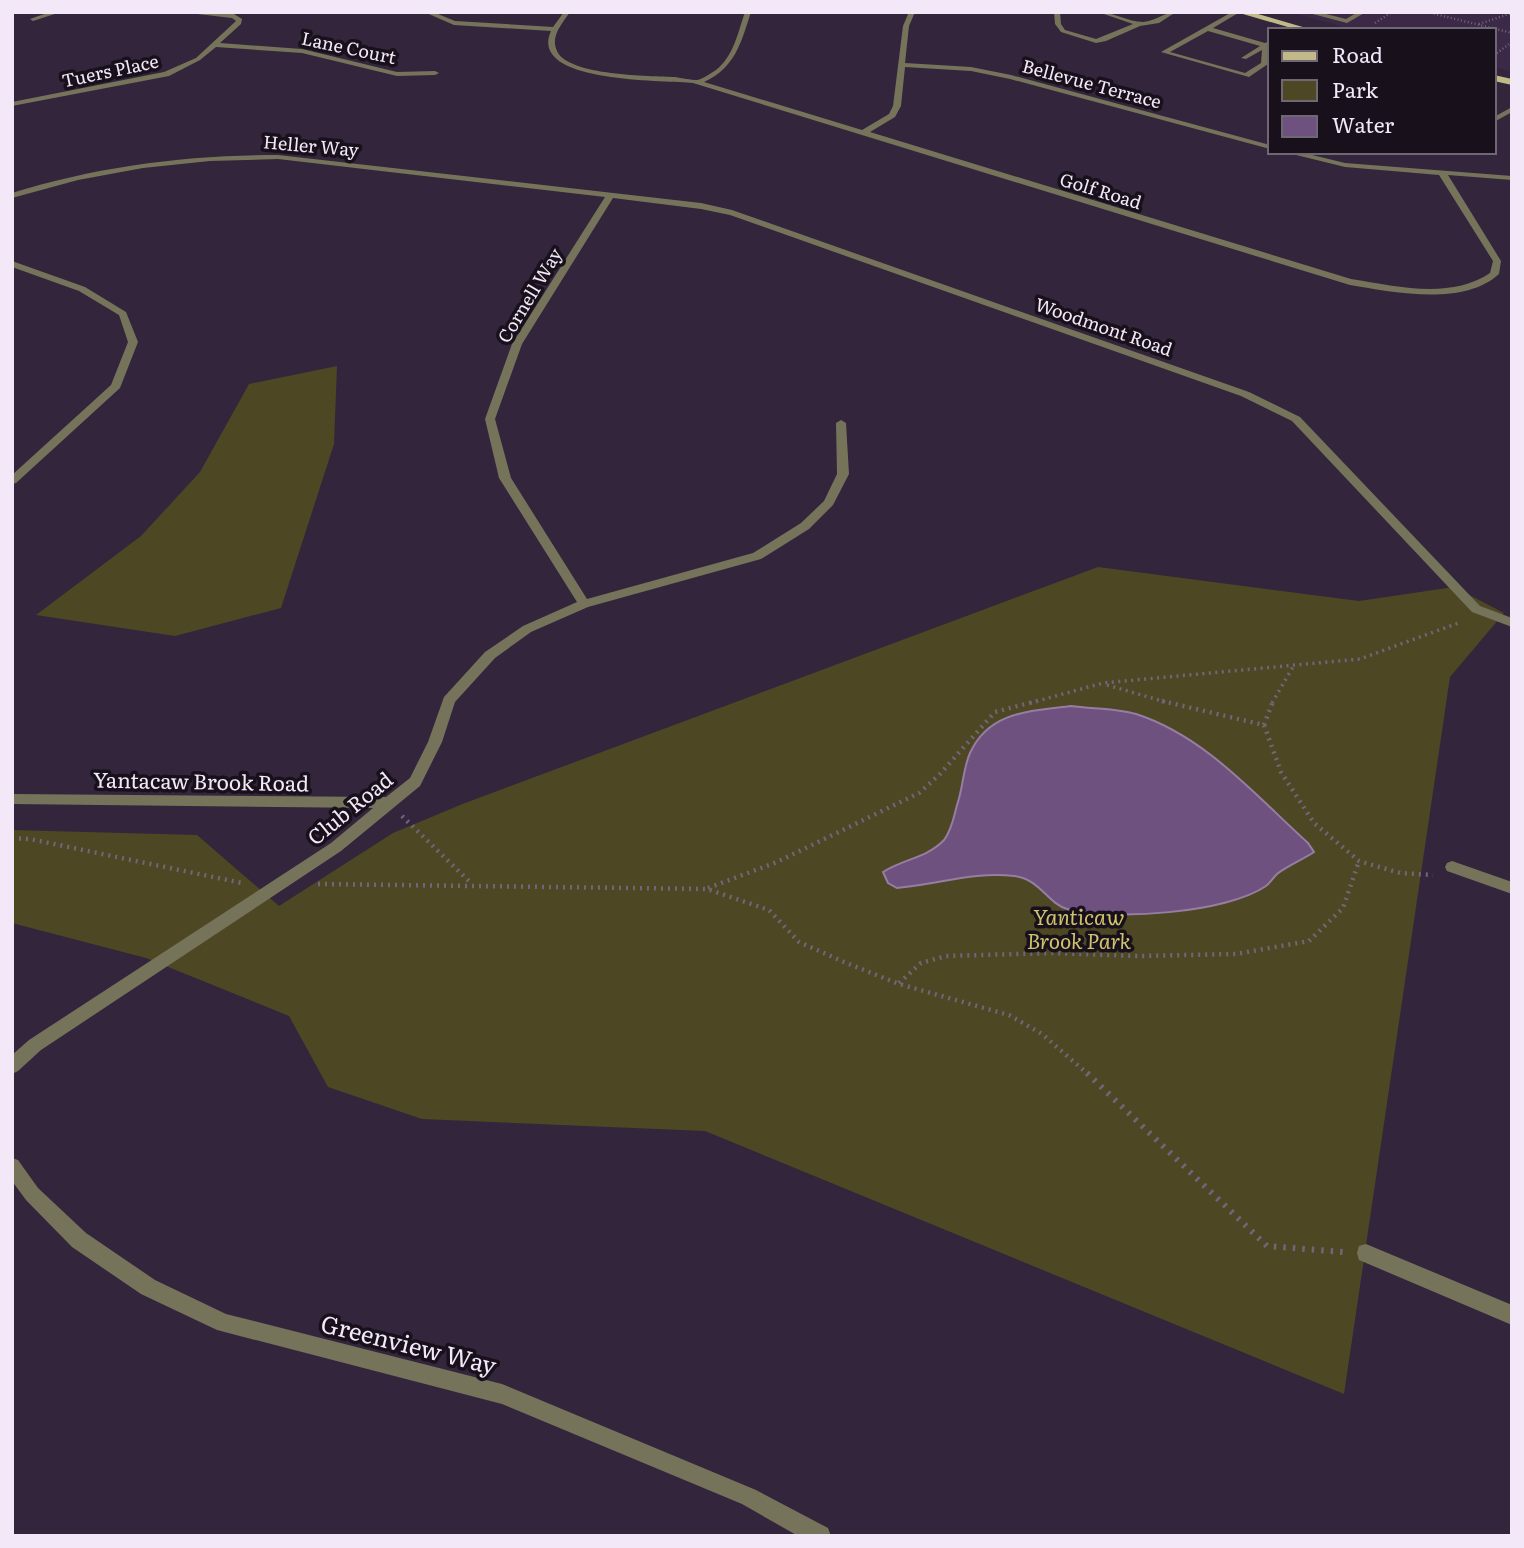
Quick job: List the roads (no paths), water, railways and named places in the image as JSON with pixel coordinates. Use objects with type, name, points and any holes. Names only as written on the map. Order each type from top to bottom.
[{"type":"main road","points":[[1242,13],[1298,28]]},
{"type":"street","points":[[33,19],[58,12]]},
{"type":"street","name":"Tuers Place","points":[[12,104],[35,102],[166,74],[198,59],[239,23],[238,18],[183,12]]},
{"type":"street","points":[[427,12],[454,23],[556,29],[567,12]]},
{"type":"street","points":[[698,82],[727,67],[748,12]]},
{"type":"street","points":[[863,134],[891,115],[897,106],[906,26],[912,12]]},
{"type":"street","points":[[1057,12],[1058,24],[1063,31],[1096,41],[1139,24],[1157,22],[1173,12]]},
{"type":"street","points":[[1101,12],[1139,24]]},
{"type":"street","points":[[1308,12],[1347,22],[1363,12]]},
{"type":"street","points":[[1242,13],[1205,28],[1164,52],[1246,75],[1264,64],[1268,44]]},
{"type":"street","points":[[1205,28],[1268,44]]},
{"type":"street","name":"Golf Road","points":[[556,29],[551,38],[551,48],[556,58],[585,71],[698,82],[1350,282],[1411,290],[1465,288],[1488,280],[1497,267],[1497,261],[1442,173]]},
{"type":"street","points":[[1226,69],[1268,44]]},
{"type":"street","name":"Lane Court","points":[[215,46],[302,51],[397,74],[435,72]]},
{"type":"street","name":"Bellevue Terrace","points":[[903,65],[971,69],[1011,77],[1268,146]]},
{"type":"street","points":[[1496,119],[1512,109]]},
{"type":"street","points":[[1297,154],[1345,165],[1512,178]]},
{"type":"street","name":"Heller Way","points":[[12,196],[123,168],[248,156],[317,160],[610,196]]},
{"type":"street","name":"Cornell Way","points":[[584,604],[505,478],[490,419],[517,344],[610,196]]},
{"type":"street","name":"Woodmont Road","points":[[610,196],[701,206],[732,213],[1245,394],[1296,419],[1476,609],[1512,623]]},
{"type":"street","points":[[12,264],[82,289],[123,314],[133,342],[116,386],[12,481]]},
{"type":"street","name":"Club Road","points":[[12,1066],[35,1045],[336,847],[415,782],[435,742],[449,700],[491,655],[527,629],[584,604],[757,556],[805,526],[828,503],[843,474],[841,423]]},
{"type":"street","name":"Yantacaw Brook Road","points":[[12,799],[388,803]]},
{"type":"street","points":[[1452,867],[1512,888]]},
{"type":"street","name":"Greenview Way","points":[[12,1166],[32,1194],[79,1240],[148,1287],[224,1323],[502,1394],[749,1497],[820,1536]]},
{"type":"street","points":[[1366,1253],[1512,1315]]},
{"type":"water","points":[[1071,706],[1136,714],[1185,737],[1249,787],[1308,843],[1314,852],[1281,871],[1266,886],[1248,895],[1225,903],[1169,912],[1112,914],[1067,909],[1054,902],[1037,886],[1014,876],[985,875],[897,888],[888,883],[883,872],[923,855],[947,836],[970,753],[988,729],[1000,721],[1026,712]]},
{"type":"park label","name":"Yanticaw Brook Park","points":[[1079,927]]}]
